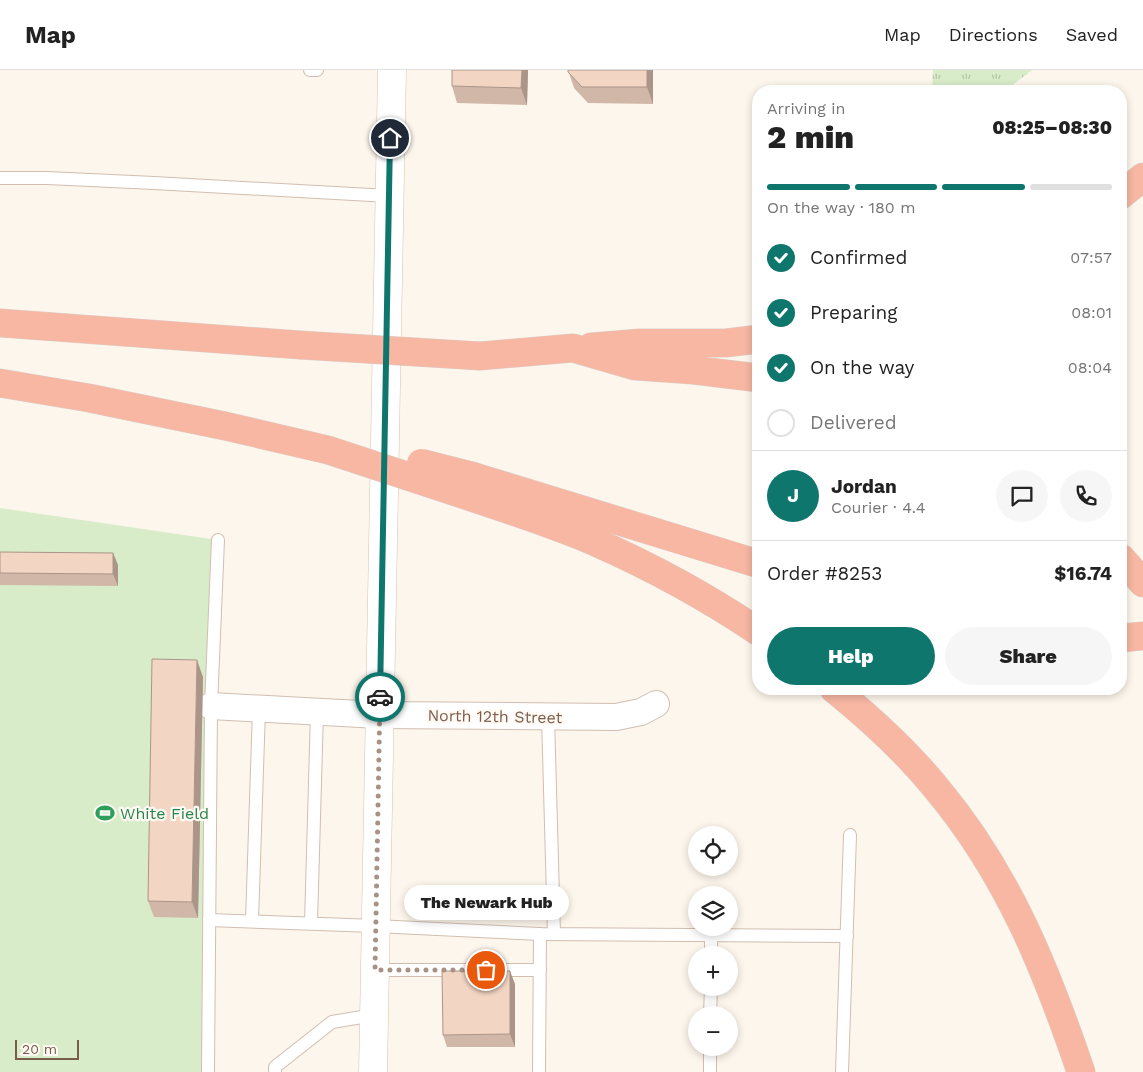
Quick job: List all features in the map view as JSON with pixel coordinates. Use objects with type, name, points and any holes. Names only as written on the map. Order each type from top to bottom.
[{"type":"highway","points":[[1127,189],[1143,177]]},
{"type":"highway","points":[[0,323],[480,356],[640,343],[726,343],[752,341]]},
{"type":"highway","points":[[573,348],[635,366],[693,370],[752,377]]},
{"type":"highway","points":[[0,383],[89,398],[328,450],[471,486],[752,562]]},
{"type":"highway","points":[[471,486],[659,573],[752,627]]},
{"type":"highway","points":[[1127,565],[1143,582]]},
{"type":"highway","points":[[1127,637],[1143,636]]},
{"type":"highway","points":[[841,695],[885,733],[937,789],[982,851],[1003,885],[1038,955],[1081,1072]]},
{"type":"street","points":[[373,1072],[392,70]]},
{"type":"street","name":"North 12th Street","points":[[211,706],[379,715],[616,717],[641,712],[656,704]]},
{"type":"lane","points":[[310,70],[317,70]]},
{"type":"lane","points":[[0,178],[48,178],[389,196]]},
{"type":"lane","points":[[208,1072],[211,706],[218,540]]},
{"type":"lane","points":[[252,921],[259,709]]},
{"type":"lane","points":[[311,923],[317,712]]},
{"type":"lane","points":[[548,716],[554,934]]},
{"type":"lane","points":[[842,1072],[850,835]]},
{"type":"lane","points":[[209,920],[540,934],[688,935]]},
{"type":"lane","points":[[539,1072],[540,934]]},
{"type":"lane","points":[[738,935],[847,936]]},
{"type":"lane","points":[[375,970],[540,970]]},
{"type":"lane","points":[[275,1072],[275,1067],[332,1022],[374,1015]]},
{"type":"lane","points":[[710,1056],[710,1072]]},
{"type":"green space","points":[[933,70],[1032,70],[1013,85],[932,85]]},
{"type":"green space","name":"White Field","points":[[0,508],[218,540],[208,1072],[0,1072]]},
{"type":"building","points":[[452,70],[522,70],[521,88],[452,86]]},
{"type":"building","points":[[568,70],[647,70],[647,87],[582,87]]},
{"type":"building","points":[[0,552],[113,553],[113,574],[0,573]]},
{"type":"building","points":[[152,659],[197,660],[192,902],[148,901]]},
{"type":"building","points":[[442,971],[510,971],[510,1034],[443,1035]]},
{"type":"way so far","points":[[380,697],[375,970],[486,970]]},
{"type":"place","name":"White Field","points":[[105,813]]},
{"type":"place","name":"The Newark Hub","points":[[486,970]]},
{"type":"route","points":[[380,697],[390,138]]}]
